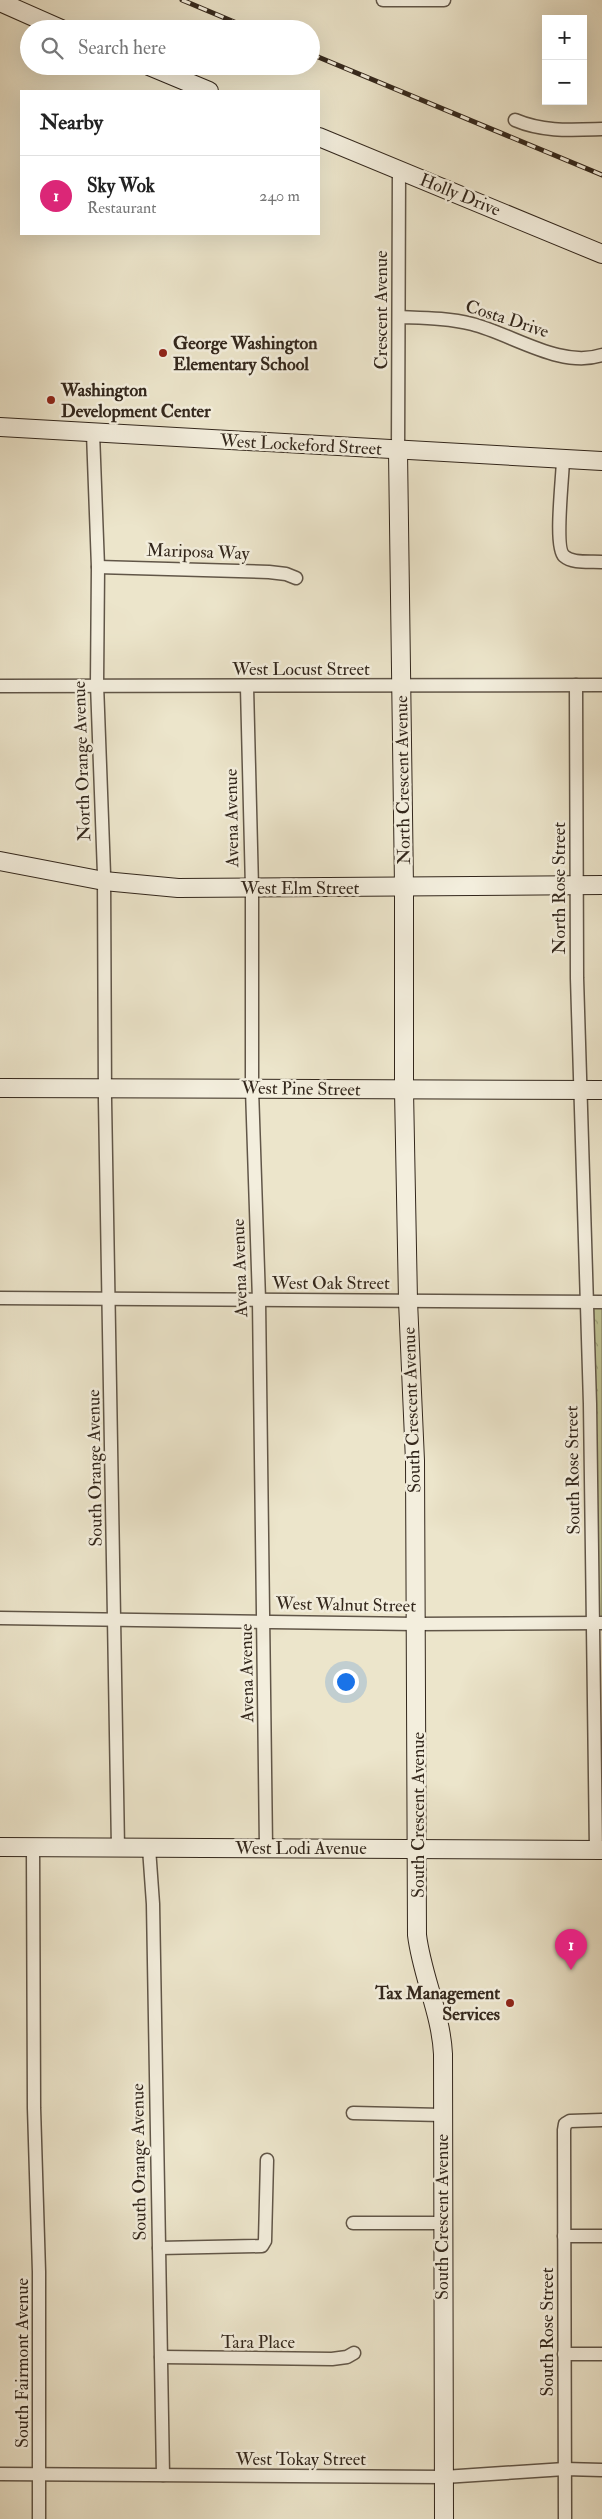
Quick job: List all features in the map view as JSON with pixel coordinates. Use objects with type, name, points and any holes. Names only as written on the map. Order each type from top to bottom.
[{"type":"street","points":[[383,0],[444,0]]},
{"type":"street","points":[[0,2],[41,20]]},
{"type":"street","points":[[171,75],[207,90]]},
{"type":"street","points":[[515,120],[530,126],[553,130],[602,129]]},
{"type":"street","name":"Holly Drive","points":[[320,137],[602,254]]},
{"type":"street","name":"Crescent Avenue","points":[[398,451],[399,170]]},
{"type":"street","name":"Costa Drive","points":[[399,318],[449,319],[474,324],[564,357],[580,359],[602,355]]},
{"type":"street","name":"West Lockeford Street","points":[[0,427],[398,451],[602,461]]},
{"type":"street","name":"North Orange Avenue","points":[[93,433],[98,567],[97,684],[104,881],[105,1088]]},
{"type":"street","name":"North Crescent Avenue","points":[[398,451],[405,1108]]},
{"type":"street","points":[[563,459],[561,553],[566,558],[577,561],[602,562]]},
{"type":"street","name":"Mariposa Way","points":[[98,567],[269,572],[286,574],[296,578]]},
{"type":"street","name":"West Locust Street","points":[[0,686],[97,684],[247,687],[602,686]]},
{"type":"street","name":"North Rose Street","points":[[576,685],[577,978],[582,1090]]},
{"type":"street","name":"Avena Avenue","points":[[247,687],[252,888],[252,1089],[259,1300],[266,1848]]},
{"type":"street","name":"West Elm Street","points":[[0,861],[104,881],[178,888],[602,885]]},
{"type":"street","name":"West Pine Street","points":[[0,1088],[602,1090]]},
{"type":"street","name":"South Orange Avenue","points":[[105,1088],[118,1848]]},
{"type":"street","name":"South Rose Street","points":[[582,1090],[586,1302],[598,1623],[599,1850]]},
{"type":"street","name":"South Crescent Avenue","points":[[405,1108],[408,1300],[415,1461],[417,1935],[421,1962],[442,2030],[444,2519]]},
{"type":"street","name":"West Oak Street","points":[[0,1298],[602,1302]]},
{"type":"street","name":"West Walnut Street","points":[[0,1618],[416,1624],[598,1623]]},
{"type":"street","name":"West Lodi Avenue","points":[[0,1847],[599,1850]]},
{"type":"street","name":"South Fairmont Avenue","points":[[33,1848],[39,2519]]},
{"type":"street","name":"South Orange Avenue","points":[[149,1848],[153,1904],[162,2358],[162,2475]]},
{"type":"street","points":[[353,2113],[442,2115]]},
{"type":"street","name":"South Rose Street","points":[[565,2519],[565,2124],[570,2120],[602,2120]]},
{"type":"street","points":[[159,2248],[262,2246],[265,2241],[267,2160]]},
{"type":"street","points":[[353,2223],[444,2222]]},
{"type":"street","points":[[564,2236],[602,2236]]},
{"type":"street","name":"Tara Place","points":[[162,2358],[332,2359],[346,2357],[354,2353]]},
{"type":"street","points":[[564,2354],[602,2354]]},
{"type":"street","name":"West Tokay Street","points":[[0,2474],[39,2476],[444,2477],[565,2469],[602,2470]]},
{"type":"green space","points":[[586,1302],[602,1302],[602,1623],[594,1623]]},
{"type":"railway","points":[[182,0],[230,20]]},
{"type":"railway","points":[[320,58],[602,175]]},
{"type":"place","name":"George Washington Elementary School","points":[[163,353]]},
{"type":"place","name":"Washington Development Center","points":[[51,400]]},
{"type":"place","name":"Sky Wok","points":[[571,1970]]},
{"type":"place","name":"Tax Management Services","points":[[510,2003]]}]
